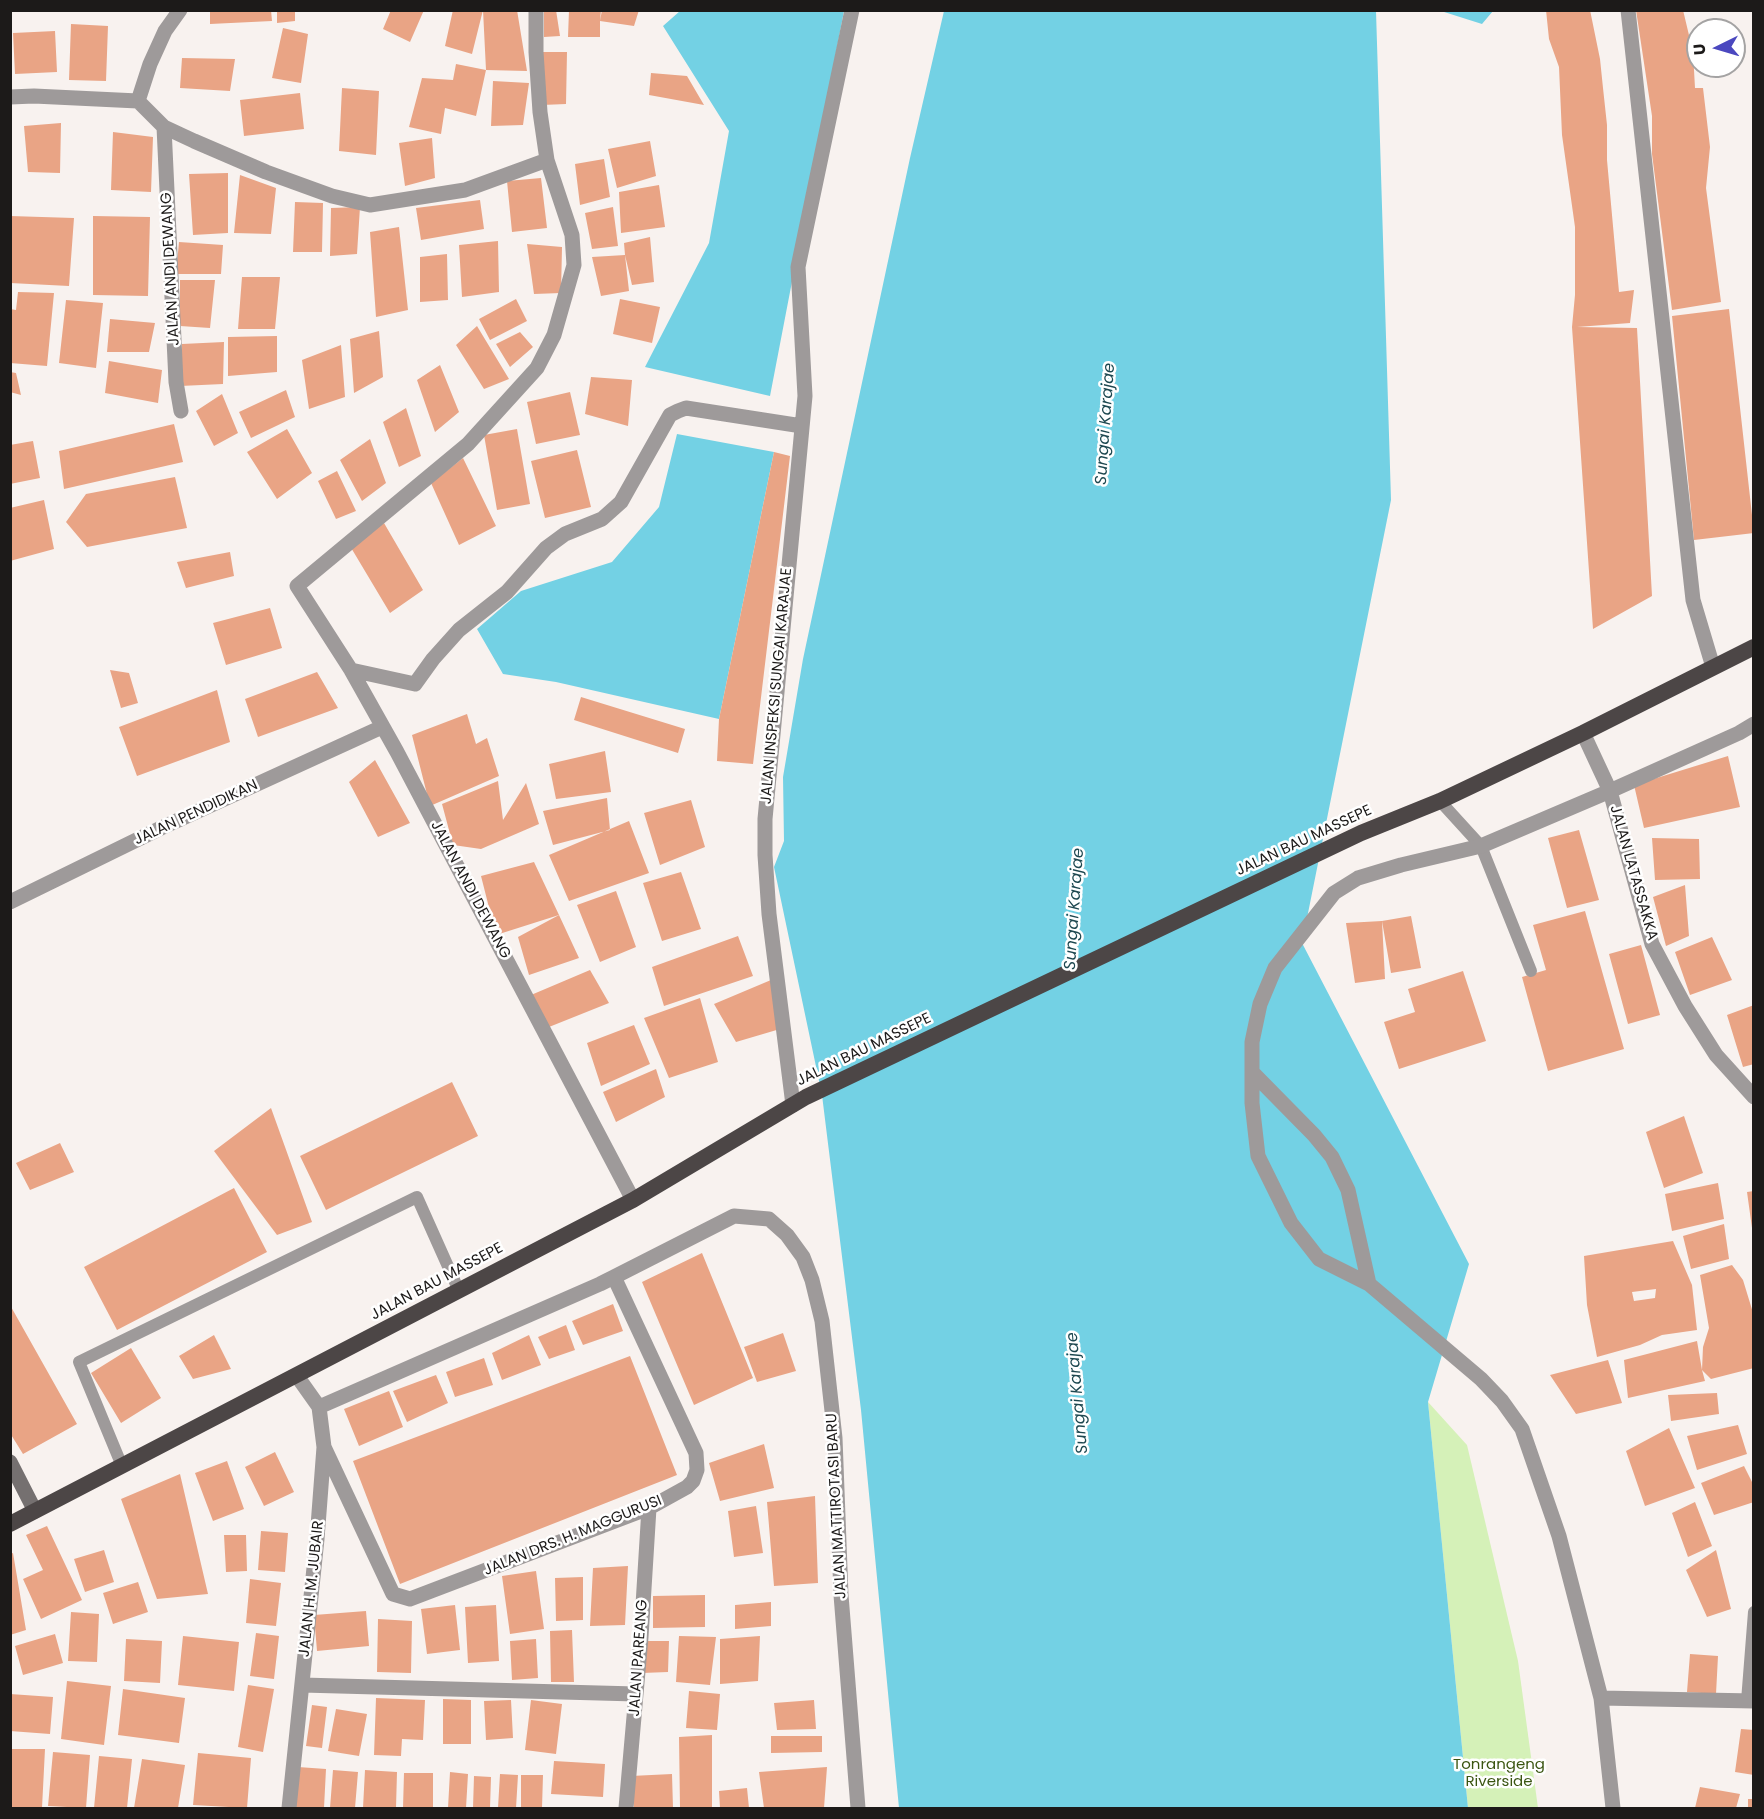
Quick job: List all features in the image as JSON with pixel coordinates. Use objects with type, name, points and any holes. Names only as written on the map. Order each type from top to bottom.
[{"type":"highway","name":"JALAN BAU MASSEPE","points":[[10,1524],[633,1200],[800,1101],[1361,833],[1440,801],[1584,733],[1754,647]]},
{"type":"main road","points":[[10,1462],[36,1511]]},
{"type":"street","points":[[138,101],[150,64],[165,31],[180,10]]},
{"type":"street","points":[[10,97],[138,101],[164,127],[266,172],[332,196],[370,205],[465,190],[547,160],[537,72],[536,10]]},
{"type":"street","name":"JALAN INSPEKSI SUNGAI KARAJAE","points":[[800,1101],[769,914],[765,819],[804,396],[798,267],[852,10]]},
{"type":"street","points":[[1628,10],[1693,600],[1713,667]]},
{"type":"street","name":"JALAN ANDI DEWANG","points":[[164,127],[177,382],[181,411]]},
{"type":"street","name":"JALAN ANDI DEWANG","points":[[547,160],[572,235],[574,265],[554,335],[537,368],[468,444],[297,586],[351,670],[633,1200]]},
{"type":"street","points":[[351,670],[415,684],[432,659],[459,630],[507,592],[546,548],[565,534],[602,519],[621,502],[670,415],[686,408],[802,426]]},
{"type":"street","points":[[1613,1809],[1601,1698],[1559,1536],[1522,1429],[1503,1401],[1481,1379],[1369,1284],[1319,1259],[1291,1223],[1258,1156],[1252,1103],[1252,1042],[1260,1004],[1275,968],[1334,893],[1358,878],[1481,846],[1610,791],[1739,733],[1754,724]]},
{"type":"street","name":"JALAN PENDIDIKAN","points":[[10,902],[161,828],[382,727]]},
{"type":"street","name":"JALAN LATASSAKKA","points":[[1584,733],[1610,791],[1652,944],[1685,1006],[1716,1055],[1754,1097]]},
{"type":"street","points":[[1252,1072],[1332,1156],[1348,1190],[1369,1284]]},
{"type":"street","name":"JALAN MATTIROTASI BARU","points":[[614,1276],[734,1216],[769,1219],[787,1235],[803,1257],[812,1280],[822,1321],[835,1438],[841,1595],[858,1809]]},
{"type":"street","points":[[319,1407],[614,1276]]},
{"type":"street","name":"JALAN DRS. H. MAGGURUSI","points":[[324,1447],[393,1594],[405,1599],[417,1598],[649,1508],[673,1496],[693,1481],[697,1470],[696,1453],[614,1276]]},
{"type":"street","name":"JALAN H. M. JUBAIR","points":[[289,1809],[317,1539],[324,1447],[319,1407],[297,1376]]},
{"type":"street","name":"JALAN PAREANG","points":[[626,1809],[649,1508]]},
{"type":"street","points":[[302,1685],[636,1694]]},
{"type":"street","points":[[1601,1698],[1750,1701]]},
{"type":"lane","points":[[1440,801],[1481,846],[1531,971]]},
{"type":"lane","points":[[123,1466],[79,1362],[417,1197],[459,1291]]},
{"type":"lane","points":[[1750,1701],[1754,1612]]},
{"type":"green space","name":"Tonrangeng Riverside","points":[[1428,1402],[1467,1445],[1518,1661],[1538,1808],[1468,1808]]},
{"type":"water","points":[[680,11],[844,11],[770,396],[645,367],[709,243],[729,131],[663,26]]},
{"type":"water","name":"Sungai Karajae","points":[[944,11],[1376,11],[1391,500],[1302,943],[1469,1264],[1428,1402],[1468,1808],[899,1808],[861,1410],[822,1095],[774,867],[784,841],[783,777],[803,659],[910,158]]},
{"type":"water","points":[[1441,11],[1493,11],[1482,24]]},
{"type":"water","points":[[677,434],[774,452],[719,719],[556,682],[503,674],[477,629],[521,591],[612,562],[659,507]]},
{"type":"building","points":[[210,10],[271,10],[272,21],[210,24]]},
{"type":"building","points":[[277,10],[295,10],[295,21],[277,23]]},
{"type":"building","points":[[391,10],[424,10],[410,42],[383,29]]},
{"type":"building","points":[[453,10],[483,10],[472,54],[445,46]]},
{"type":"building","points":[[483,10],[517,10],[527,71],[486,70]]},
{"type":"building","points":[[544,10],[556,10],[560,36],[544,37]]},
{"type":"building","points":[[569,10],[601,10],[600,37],[568,37]]},
{"type":"building","points":[[602,10],[639,10],[634,26],[600,21]]},
{"type":"building","points":[[1546,10],[1590,10],[1600,59],[1607,125],[1607,160],[1619,292],[1634,290],[1630,323],[1577,327],[1637,328],[1652,596],[1593,629],[1572,327],[1575,295],[1575,227],[1562,135],[1559,67],[1549,39]]},
{"type":"building","points":[[1636,10],[1683,10],[1686,23],[1686,78],[1694,78],[1695,88],[1703,88],[1710,147],[1706,188],[1721,302],[1672,310],[1652,154],[1652,116]]},
{"type":"building","points":[[71,24],[108,26],[106,81],[69,80]]},
{"type":"building","points":[[283,28],[308,34],[301,83],[272,78]]},
{"type":"building","points":[[55,31],[57,72],[15,74],[13,33]]},
{"type":"building","points":[[543,52],[567,52],[566,104],[542,105]]},
{"type":"building","points":[[182,58],[235,59],[230,91],[180,88]]},
{"type":"building","points":[[456,64],[486,70],[476,116],[445,108],[441,134],[409,127],[422,78],[453,80]]},
{"type":"building","points":[[651,73],[687,76],[704,105],[649,95]]},
{"type":"building","points":[[493,81],[529,83],[523,125],[491,126]]},
{"type":"building","points":[[342,88],[379,91],[376,155],[339,151]]},
{"type":"building","points":[[300,93],[304,129],[244,136],[240,100]]},
{"type":"building","points":[[61,123],[60,173],[28,172],[24,126]]},
{"type":"building","points":[[113,132],[153,137],[151,192],[111,190]]},
{"type":"building","points":[[432,138],[435,178],[405,186],[399,143]]},
{"type":"building","points":[[650,141],[656,176],[617,188],[608,149]]},
{"type":"building","points":[[604,159],[610,197],[580,205],[575,164]]},
{"type":"building","points":[[228,173],[228,233],[193,235],[189,174]]},
{"type":"building","points":[[240,175],[276,188],[271,234],[234,233]]},
{"type":"building","points":[[541,178],[547,228],[512,232],[507,181]]},
{"type":"building","points":[[659,185],[665,227],[621,233],[619,192]]},
{"type":"building","points":[[480,200],[484,229],[421,240],[416,208]]},
{"type":"building","points":[[295,202],[323,203],[322,252],[293,252]]},
{"type":"building","points":[[360,207],[357,254],[330,256],[331,208]]},
{"type":"building","points":[[613,207],[618,246],[592,249],[585,213]]},
{"type":"building","points":[[10,216],[74,218],[69,286],[10,283]]},
{"type":"building","points":[[93,216],[150,217],[148,296],[93,295]]},
{"type":"building","points":[[399,227],[408,310],[376,317],[370,232]]},
{"type":"building","points":[[650,237],[654,282],[632,285],[624,243]]},
{"type":"building","points":[[498,241],[499,292],[462,297],[459,245]]},
{"type":"building","points":[[179,242],[223,245],[221,274],[176,274]]},
{"type":"building","points":[[527,244],[562,247],[561,293],[534,294]]},
{"type":"building","points":[[447,254],[448,300],[420,302],[420,257]]},
{"type":"building","points":[[625,255],[629,291],[601,296],[592,257]]},
{"type":"building","points":[[242,277],[280,277],[275,329],[238,329]]},
{"type":"building","points":[[180,280],[215,280],[210,328],[180,326]]},
{"type":"building","points":[[18,292],[54,293],[47,366],[10,363],[10,309],[16,310]]},
{"type":"building","points":[[516,299],[527,321],[490,340],[479,319]]},
{"type":"building","points":[[620,299],[660,307],[652,343],[613,334]]},
{"type":"building","points":[[66,300],[103,303],[96,368],[59,363]]},
{"type":"building","points":[[1729,309],[1754,533],[1694,540],[1672,316]]},
{"type":"building","points":[[110,319],[155,323],[149,352],[107,352]]},
{"type":"building","points":[[477,326],[509,379],[484,389],[456,345]]},
{"type":"building","points":[[379,331],[383,377],[354,393],[350,339]]},
{"type":"building","points":[[520,332],[533,347],[510,367],[496,344]]},
{"type":"building","points":[[277,336],[277,372],[228,376],[228,337]]},
{"type":"building","points":[[224,342],[223,384],[180,386],[182,344]]},
{"type":"building","points":[[341,345],[345,397],[309,409],[302,360]]},
{"type":"building","points":[[109,361],[162,370],[158,403],[105,393]]},
{"type":"building","points":[[440,365],[459,412],[435,432],[417,380]]},
{"type":"building","points":[[10,372],[16,373],[21,395],[10,392]]},
{"type":"building","points":[[591,377],[632,380],[628,426],[585,414]]},
{"type":"building","points":[[286,390],[295,417],[251,438],[239,412]]},
{"type":"building","points":[[570,392],[580,435],[536,444],[527,402]]},
{"type":"building","points":[[222,394],[238,433],[214,446],[196,411]]},
{"type":"building","points":[[406,408],[421,456],[399,467],[383,422]]},
{"type":"building","points":[[174,424],[183,462],[64,489],[59,451]]},
{"type":"building","points":[[287,429],[312,473],[277,499],[247,452]]},
{"type":"building","points":[[517,429],[530,504],[497,510],[484,435]]},
{"type":"building","points":[[370,439],[386,483],[362,501],[340,460]]},
{"type":"building","points":[[33,441],[40,478],[10,484],[10,445]]},
{"type":"building","points":[[577,450],[591,507],[545,518],[531,461]]},
{"type":"building","points":[[774,452],[790,456],[753,764],[717,761],[719,719]]},
{"type":"building","points":[[463,458],[496,526],[459,545],[431,483]]},
{"type":"building","points":[[337,471],[356,511],[336,519],[318,481]]},
{"type":"building","points":[[175,477],[187,528],[87,547],[66,522],[86,494]]},
{"type":"building","points":[[44,500],[54,549],[10,561],[10,508]]},
{"type":"building","points":[[384,523],[423,590],[390,613],[350,546]]},
{"type":"building","points":[[230,552],[234,576],[186,588],[177,562]]},
{"type":"building","points":[[270,608],[282,648],[226,665],[213,623]]},
{"type":"building","points":[[110,670],[129,673],[138,703],[121,708]]},
{"type":"building","points":[[317,672],[338,708],[258,737],[245,699]]},
{"type":"building","points":[[217,690],[230,742],[137,776],[119,727]]},
{"type":"building","points":[[581,697],[685,729],[678,753],[574,720]]},
{"type":"building","points":[[467,714],[476,744],[487,738],[499,776],[430,806],[412,735]]},
{"type":"building","points":[[605,751],[611,792],[556,799],[549,764]]},
{"type":"building","points":[[1728,756],[1740,807],[1644,828],[1634,785]]},
{"type":"building","points":[[375,760],[410,823],[378,837],[349,782]]},
{"type":"building","points":[[498,781],[503,820],[526,783],[539,824],[481,849],[453,845],[442,804]]},
{"type":"building","points":[[607,798],[610,830],[553,845],[543,811]]},
{"type":"building","points":[[691,800],[705,847],[660,865],[644,813]]},
{"type":"building","points":[[629,821],[649,873],[569,901],[549,855]]},
{"type":"building","points":[[1579,830],[1599,900],[1567,908],[1548,838]]},
{"type":"building","points":[[1652,838],[1699,839],[1700,879],[1655,880]]},
{"type":"building","points":[[534,862],[559,915],[496,935],[481,876]]},
{"type":"building","points":[[681,872],[701,929],[662,941],[643,883]]},
{"type":"building","points":[[1685,885],[1689,936],[1666,946],[1653,897]]},
{"type":"building","points":[[616,891],[636,947],[600,962],[577,905]]},
{"type":"building","points":[[1585,911],[1624,1049],[1548,1071],[1522,977],[1546,970],[1533,925]]},
{"type":"building","points":[[559,915],[579,958],[529,975],[518,937]]},
{"type":"building","points":[[1411,916],[1421,968],[1391,973],[1382,921]]},
{"type":"building","points":[[1382,921],[1385,979],[1355,983],[1346,923]]},
{"type":"building","points":[[738,936],[753,976],[664,1006],[652,967]]},
{"type":"building","points":[[1712,937],[1732,980],[1690,995],[1675,952]]},
{"type":"building","points":[[1641,945],[1660,1015],[1628,1024],[1609,954]]},
{"type":"building","points":[[590,970],[609,1003],[544,1029],[531,995]]},
{"type":"building","points":[[1463,971],[1486,1041],[1399,1069],[1384,1022],[1415,1012],[1408,989]]},
{"type":"building","points":[[771,980],[780,1029],[736,1042],[714,1004]]},
{"type":"building","points":[[700,998],[718,1062],[669,1078],[644,1018]]},
{"type":"building","points":[[1754,1005],[1754,1064],[1743,1067],[1727,1015]]},
{"type":"building","points":[[634,1025],[650,1064],[601,1086],[587,1043]]},
{"type":"building","points":[[656,1069],[665,1097],[616,1122],[603,1092]]},
{"type":"building","points":[[452,1082],[478,1136],[326,1210],[300,1156]]},
{"type":"building","points":[[271,1108],[312,1222],[277,1235],[214,1151]]},
{"type":"building","points":[[1684,1116],[1703,1173],[1664,1188],[1646,1132]]},
{"type":"building","points":[[60,1143],[74,1172],[30,1190],[16,1163]]},
{"type":"building","points":[[1718,1183],[1724,1219],[1672,1231],[1665,1194]]},
{"type":"building","points":[[234,1188],[267,1252],[117,1330],[84,1267]]},
{"type":"building","points":[[1754,1191],[1754,1228],[1752,1228],[1747,1192]]},
{"type":"building","points":[[1724,1224],[1729,1259],[1691,1269],[1683,1236]]},
{"type":"building","points":[[1673,1241],[1692,1285],[1697,1330],[1662,1335],[1640,1345],[1597,1357],[1587,1305],[1584,1256]],"holes":[[[1656,1289],[1655,1298],[1634,1301],[1632,1292]]]},
{"type":"building","points":[[702,1253],[753,1378],[694,1405],[642,1282]]},
{"type":"building","points":[[1732,1265],[1743,1280],[1754,1316],[1754,1368],[1711,1379],[1702,1370],[1703,1347],[1709,1328],[1700,1275]]},
{"type":"building","points":[[613,1304],[623,1331],[583,1345],[572,1321]]},
{"type":"building","points":[[10,1305],[77,1424],[23,1454],[10,1433]]},
{"type":"building","points":[[566,1325],[575,1350],[549,1359],[538,1337]]},
{"type":"building","points":[[783,1333],[796,1371],[757,1382],[744,1347]]},
{"type":"building","points":[[214,1335],[231,1369],[193,1379],[179,1356]]},
{"type":"building","points":[[529,1335],[541,1365],[502,1380],[492,1353]]},
{"type":"building","points":[[1697,1341],[1705,1381],[1628,1398],[1624,1360]]},
{"type":"building","points":[[131,1348],[161,1398],[121,1423],[91,1373]]},
{"type":"building","points":[[630,1356],[677,1475],[400,1584],[353,1461]]},
{"type":"building","points":[[484,1358],[493,1385],[455,1397],[446,1372]]},
{"type":"building","points":[[1608,1360],[1622,1403],[1576,1414],[1550,1375]]},
{"type":"building","points":[[436,1375],[448,1403],[407,1422],[393,1391]]},
{"type":"building","points":[[389,1391],[403,1427],[359,1446],[344,1409]]},
{"type":"building","points":[[1717,1393],[1719,1414],[1671,1421],[1668,1395]]},
{"type":"building","points":[[1738,1425],[1747,1454],[1697,1470],[1687,1436]]},
{"type":"building","points":[[1669,1428],[1695,1488],[1645,1506],[1626,1451]]},
{"type":"building","points":[[764,1444],[774,1488],[720,1501],[709,1463]]},
{"type":"building","points":[[275,1452],[294,1492],[264,1506],[245,1467]]},
{"type":"building","points":[[227,1461],[244,1509],[213,1521],[195,1473]]},
{"type":"building","points":[[1744,1466],[1754,1486],[1754,1502],[1714,1515],[1701,1483]]},
{"type":"building","points":[[180,1474],[208,1594],[157,1599],[121,1499]]},
{"type":"building","points":[[815,1496],[818,1583],[774,1586],[767,1502]]},
{"type":"building","points":[[1695,1502],[1712,1546],[1688,1557],[1672,1513]]},
{"type":"building","points":[[756,1506],[763,1553],[734,1557],[728,1511]]},
{"type":"building","points":[[47,1526],[82,1600],[41,1619],[23,1579],[43,1570],[26,1535]]},
{"type":"building","points":[[261,1531],[288,1533],[285,1572],[258,1570]]},
{"type":"building","points":[[224,1535],[246,1535],[247,1571],[226,1572]]},
{"type":"building","points":[[104,1550],[114,1582],[85,1592],[74,1559]]},
{"type":"building","points":[[1716,1550],[1731,1609],[1707,1617],[1686,1570]]},
{"type":"building","points":[[13,1553],[26,1630],[10,1635],[10,1554]]},
{"type":"building","points":[[628,1566],[625,1625],[590,1626],[593,1568]]},
{"type":"building","points":[[536,1571],[544,1629],[510,1634],[502,1576]]},
{"type":"building","points":[[583,1577],[583,1620],[556,1621],[555,1578]]},
{"type":"building","points":[[250,1579],[281,1583],[276,1626],[246,1623]]},
{"type":"building","points":[[138,1582],[148,1612],[113,1624],[103,1593]]},
{"type":"building","points":[[705,1595],[705,1627],[653,1628],[653,1596]]},
{"type":"building","points":[[771,1602],[771,1626],[735,1629],[735,1605]]},
{"type":"building","points":[[455,1605],[460,1650],[427,1654],[421,1609]]},
{"type":"building","points":[[496,1605],[499,1661],[468,1663],[465,1607]]},
{"type":"building","points":[[366,1611],[369,1646],[317,1651],[314,1615]]},
{"type":"building","points":[[71,1612],[99,1614],[97,1662],[68,1661]]},
{"type":"building","points":[[378,1619],[412,1621],[411,1673],[377,1672]]},
{"type":"building","points":[[572,1630],[574,1682],[551,1682],[550,1631]]},
{"type":"building","points":[[256,1633],[279,1636],[274,1679],[250,1676]]},
{"type":"building","points":[[55,1634],[63,1663],[23,1675],[15,1646]]},
{"type":"building","points":[[183,1636],[239,1642],[234,1691],[178,1685]]},
{"type":"building","points":[[679,1636],[716,1637],[710,1685],[676,1682]]},
{"type":"building","points":[[760,1636],[758,1681],[720,1684],[720,1639]]},
{"type":"building","points":[[126,1639],[162,1641],[160,1683],[124,1681]]},
{"type":"building","points":[[536,1639],[538,1678],[512,1680],[510,1641]]},
{"type":"building","points":[[643,1641],[669,1641],[668,1672],[642,1673]]},
{"type":"building","points":[[1690,1654],[1718,1656],[1716,1694],[1687,1692]]},
{"type":"building","points":[[67,1681],[111,1686],[104,1745],[61,1739]]},
{"type":"building","points":[[248,1685],[274,1689],[263,1752],[238,1747]]},
{"type":"building","points":[[123,1689],[185,1698],[179,1743],[118,1735]]},
{"type":"building","points":[[689,1691],[720,1694],[717,1730],[686,1728]]},
{"type":"building","points":[[10,1694],[53,1697],[50,1734],[10,1731]]},
{"type":"building","points":[[376,1698],[425,1700],[423,1740],[402,1739],[401,1756],[374,1755]]},
{"type":"building","points":[[443,1699],[471,1700],[471,1744],[443,1744]]},
{"type":"building","points":[[511,1700],[513,1738],[486,1740],[484,1701]]},
{"type":"building","points":[[531,1700],[562,1704],[556,1754],[525,1750]]},
{"type":"building","points":[[814,1700],[816,1729],[777,1730],[774,1703]]},
{"type":"building","points":[[312,1705],[327,1707],[322,1748],[306,1746]]},
{"type":"building","points":[[336,1709],[367,1714],[359,1756],[328,1751]]},
{"type":"building","points":[[1741,1729],[1754,1730],[1754,1775],[1735,1772]]},
{"type":"building","points":[[712,1735],[712,1808],[680,1808],[679,1737]]},
{"type":"building","points":[[771,1736],[822,1736],[822,1752],[771,1753]]},
{"type":"building","points":[[10,1749],[45,1749],[42,1808],[10,1808]]},
{"type":"building","points":[[53,1752],[90,1755],[86,1808],[48,1806]]},
{"type":"building","points":[[198,1753],[251,1758],[247,1808],[193,1805]]},
{"type":"building","points":[[99,1756],[132,1759],[127,1808],[94,1808]]},
{"type":"building","points":[[142,1759],[185,1765],[178,1808],[134,1808]]},
{"type":"building","points":[[554,1761],[605,1764],[603,1797],[551,1794]]},
{"type":"building","points":[[298,1767],[326,1769],[324,1808],[295,1808]]},
{"type":"building","points":[[827,1767],[824,1808],[764,1808],[759,1772]]},
{"type":"building","points":[[333,1770],[358,1772],[355,1808],[330,1808]]},
{"type":"building","points":[[365,1770],[397,1772],[396,1808],[363,1808]]},
{"type":"building","points":[[450,1772],[468,1774],[466,1808],[448,1808]]},
{"type":"building","points":[[404,1773],[433,1773],[433,1808],[403,1808]]},
{"type":"building","points":[[500,1774],[518,1775],[516,1808],[498,1808]]},
{"type":"building","points":[[672,1774],[673,1808],[634,1808],[631,1776]]},
{"type":"building","points":[[521,1775],[543,1775],[542,1808],[521,1808]]},
{"type":"building","points":[[474,1776],[491,1777],[490,1808],[473,1808]]},
{"type":"building","points":[[1700,1787],[1740,1794],[1736,1808],[1695,1808]]},
{"type":"building","points":[[747,1788],[749,1808],[720,1808],[719,1791]]},
{"type":"building","points":[[1748,1799],[1754,1799],[1754,1808],[1748,1808]]}]
